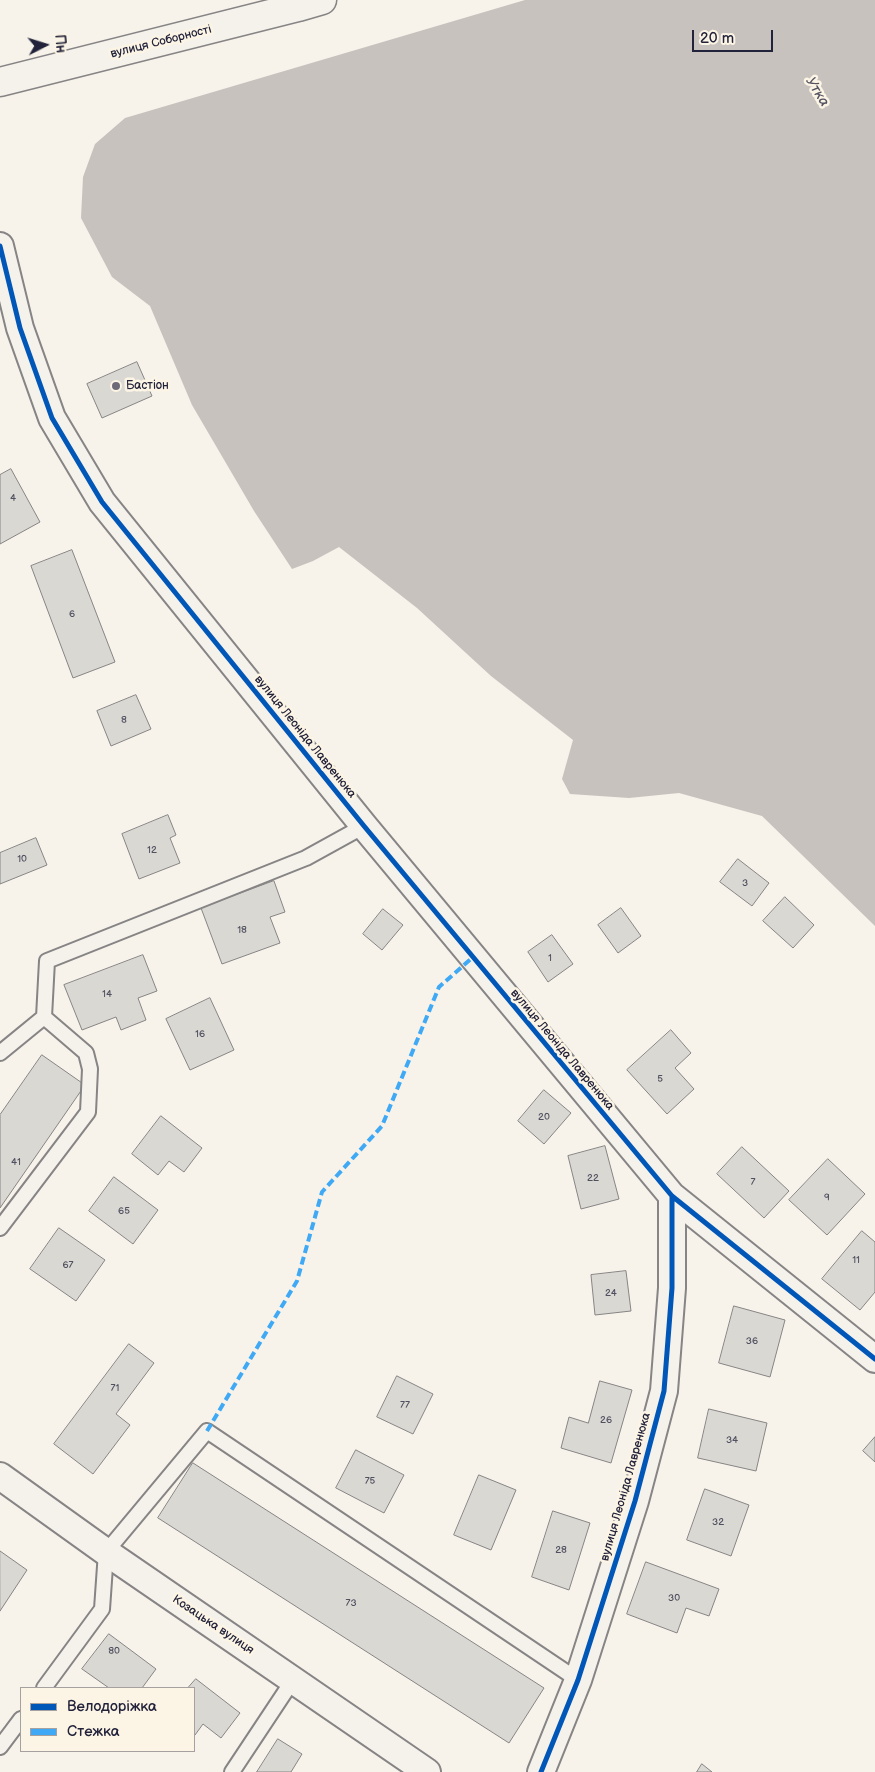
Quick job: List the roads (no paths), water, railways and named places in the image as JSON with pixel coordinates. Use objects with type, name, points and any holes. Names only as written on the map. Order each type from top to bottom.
[{"type":"main road","name":"вулиця Соборності","points":[[0,82],[298,8],[322,0]]},
{"type":"street","name":"вулиця Леоніда Лавренюка","points":[[0,246],[20,328],[52,418],[102,502],[364,826],[672,1196],[875,1359]]},
{"type":"street","name":"вулиця Леоніда Лавренюка","points":[[540,1772],[578,1680],[635,1501],[664,1391],[672,1288],[672,1196]]},
{"type":"street","name":"Козацька вулиця","points":[[0,1476],[106,1552],[426,1772]]},
{"type":"lane","points":[[0,1053],[44,1017],[47,961],[306,858],[364,826]]},
{"type":"lane","points":[[0,1228],[88,1112],[90,1069],[86,1053],[44,1017]]},
{"type":"lane","points":[[45,1687],[102,1609],[106,1552],[207,1431],[578,1680]]},
{"type":"lane","points":[[232,1772],[293,1680]]},
{"type":"lane","points":[[0,1747],[20,1720]]},
{"type":"water","name":"Утка","points":[[525,0],[875,0],[875,926],[762,816],[679,793],[629,798],[570,794],[562,779],[573,740],[491,676],[417,608],[339,547],[313,561],[292,569],[254,511],[192,405],[150,306],[112,277],[81,218],[83,177],[95,144],[125,118]]},
{"type":"place","name":"Бастіон","points":[[116,386]]}]
